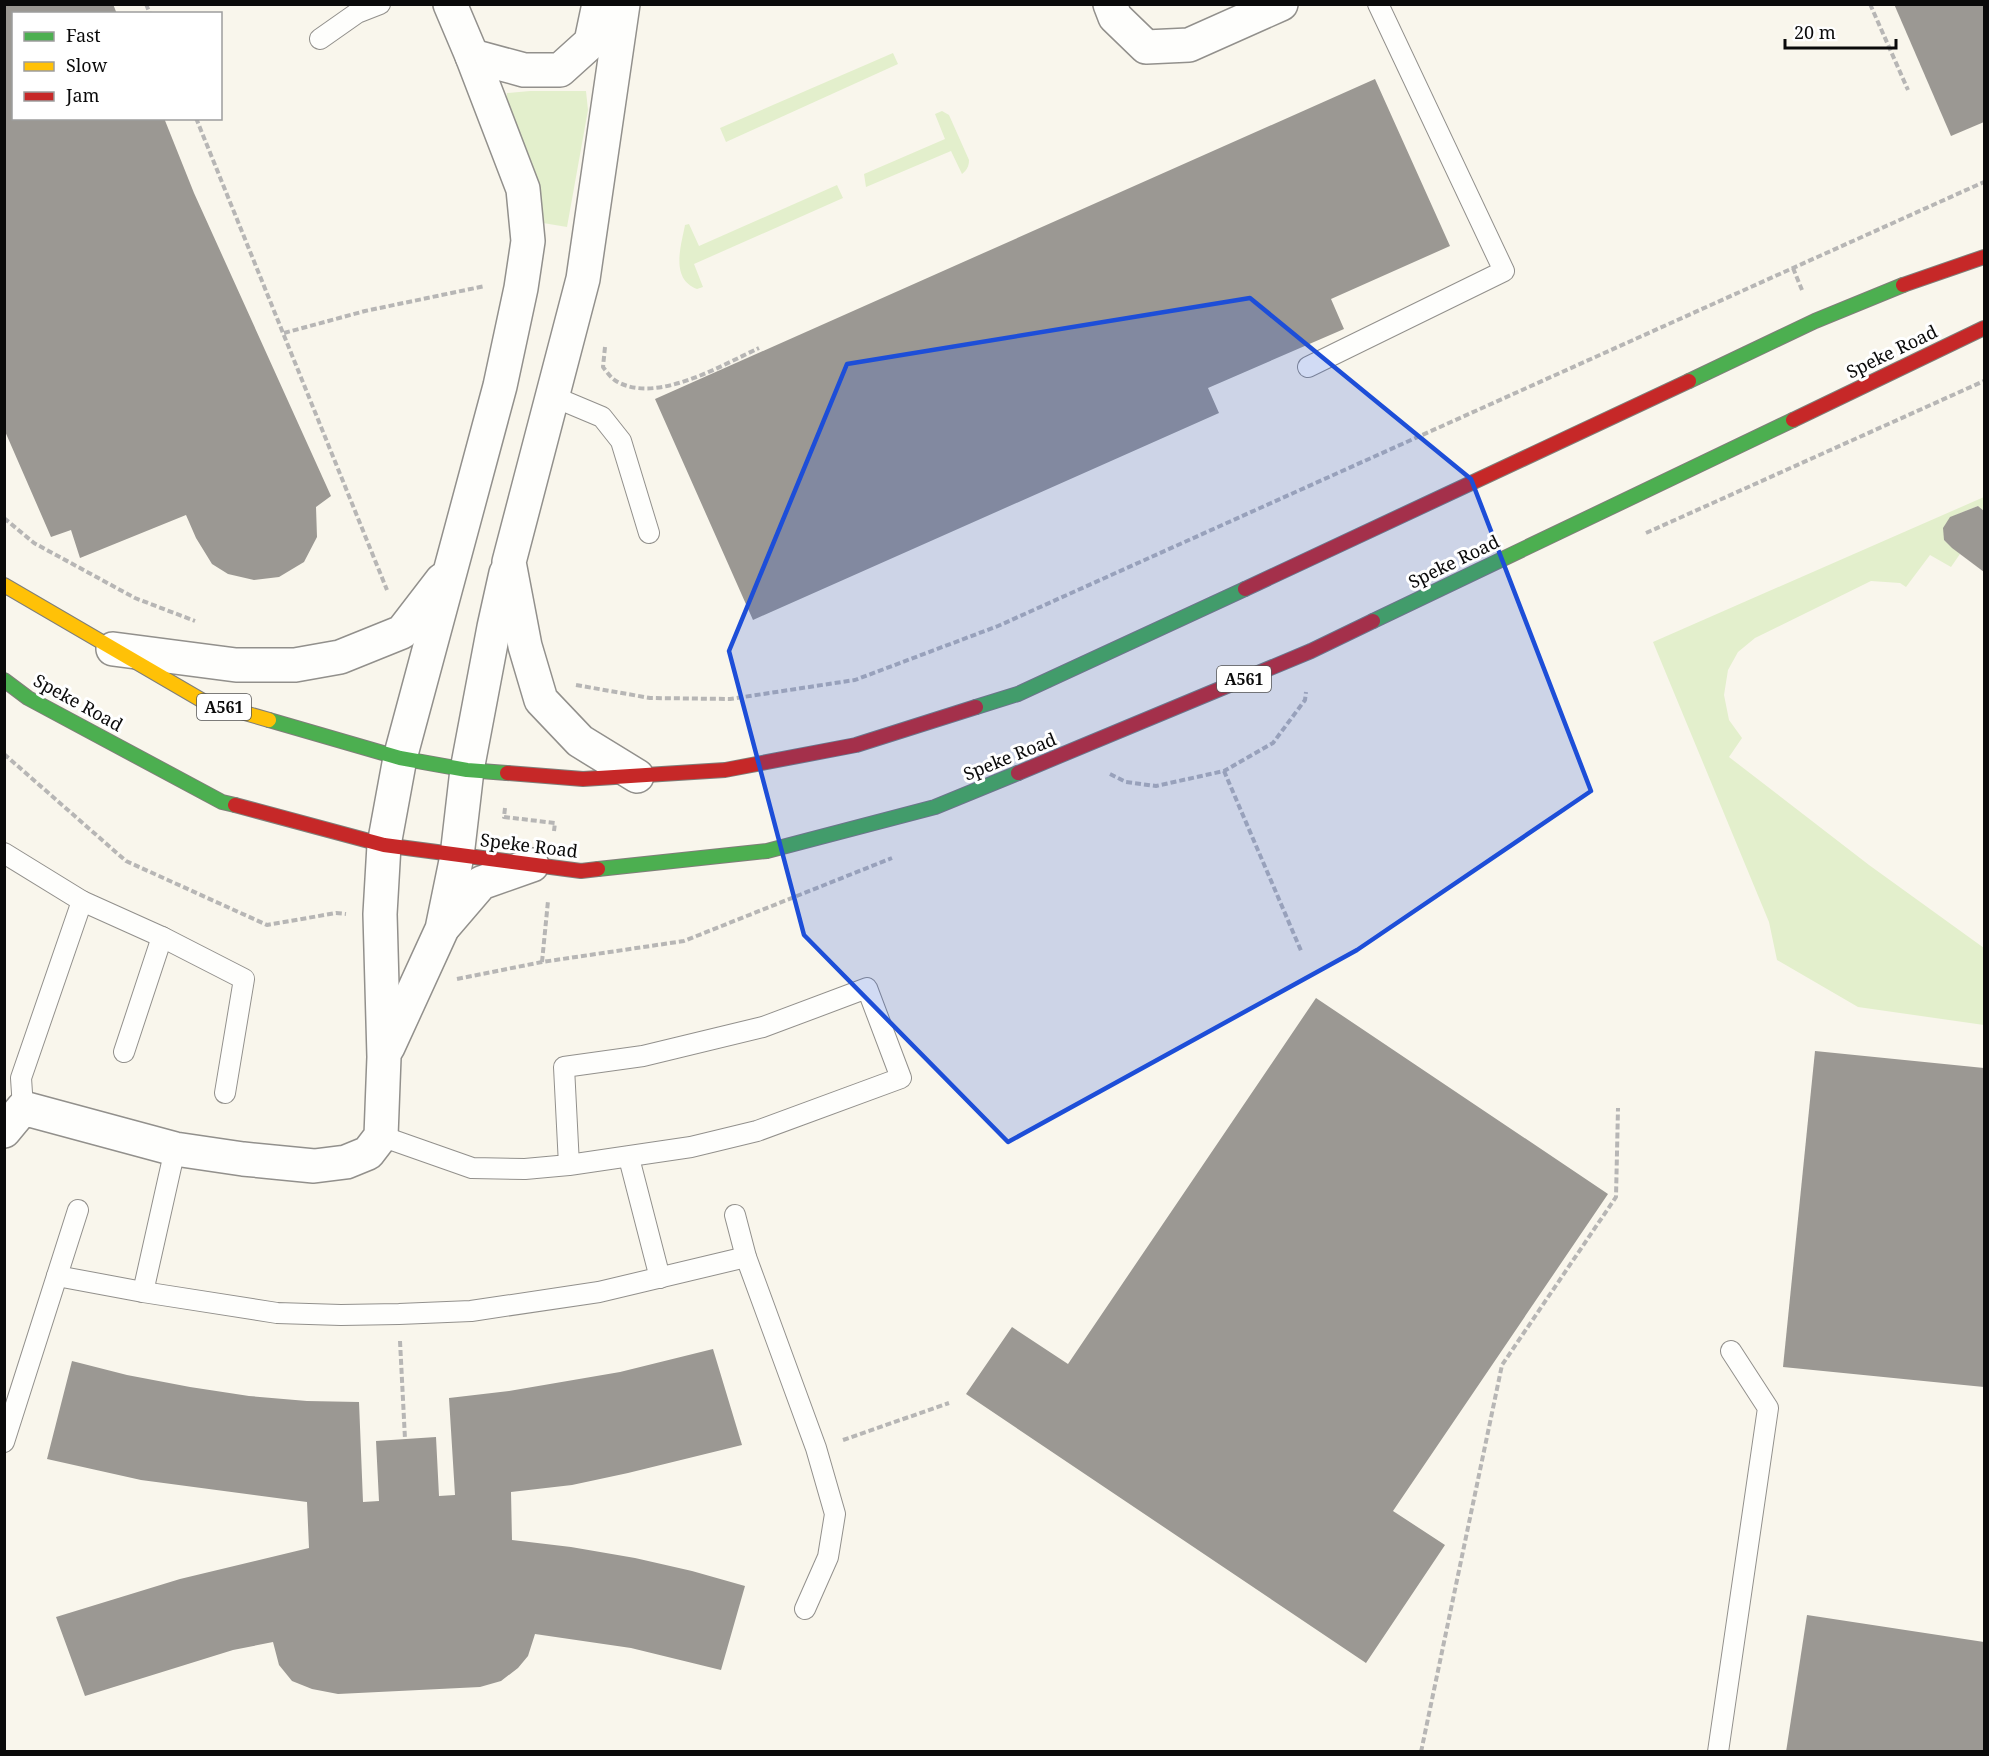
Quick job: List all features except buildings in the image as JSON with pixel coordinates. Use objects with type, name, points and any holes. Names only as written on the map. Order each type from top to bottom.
[{"type":"highway","name":"A561","points":[[4,585],[203,701],[400,758],[467,770],[583,779],[725,770],[856,745],[1018,694],[1400,518],[1815,321],[1913,281],[1984,257]]},
{"type":"highway","name":"Speke Road","points":[[4,680],[28,698],[222,802],[384,845],[580,871],[767,851],[935,807],[1311,651],[1984,328]]},
{"type":"street","points":[[14,1120],[175,1149],[314,1166],[346,1162],[368,1153],[381,1136],[384,1057],[380,914],[384,845],[400,758],[500,386],[521,288],[528,241],[523,189],[450,4]]},
{"type":"street","points":[[472,56],[524,70],[560,70],[591,42],[599,4]]},
{"type":"street","points":[[384,1057],[442,929],[457,856],[467,770],[494,627],[583,279],[623,4]]},
{"type":"street","points":[[1110,4],[1115,17],[1146,47],[1189,45],[1281,4]]},
{"type":"street","points":[[509,562],[525,646],[541,700],[580,741],[637,776]]},
{"type":"street","points":[[113,649],[236,665],[295,665],[340,657],[402,632],[451,569]]},
{"type":"street","points":[[442,929],[481,883],[532,865]]},
{"type":"lane","points":[[320,39],[357,13],[380,4]]},
{"type":"lane","points":[[1308,367],[1504,271],[1378,4]]},
{"type":"lane","points":[[552,396],[602,417],[621,441],[649,533]]},
{"type":"lane","points":[[4,853],[82,901],[162,936],[244,979],[225,1093]]},
{"type":"lane","points":[[14,1120],[21,1078],[82,901]]},
{"type":"lane","points":[[124,1052],[162,936]]},
{"type":"lane","points":[[381,1136],[472,1168],[525,1169],[569,1166],[629,1158],[691,1147],[758,1131],[901,1078],[867,988],[763,1027],[643,1056],[564,1067],[569,1166]]},
{"type":"lane","points":[[143,1292],[175,1149]]},
{"type":"lane","points":[[629,1158],[660,1278]]},
{"type":"lane","points":[[4,1442],[78,1210]]},
{"type":"lane","points":[[735,1215],[747,1257],[816,1448],[834,1514],[828,1557],[805,1609]]},
{"type":"lane","points":[[57,1276],[143,1292],[277,1312],[341,1315],[399,1314],[471,1311],[599,1292],[747,1257]]},
{"type":"lane","points":[[1718,1752],[1768,1408],[1731,1351]]},
{"type":"path","points":[[1870,4],[1908,90]]},
{"type":"path","points":[[197,120],[388,590],[382,597]]},
{"type":"path","points":[[566,683],[650,698],[730,699],[855,680],[1009,621],[1984,182]]},
{"type":"path","points":[[284,333],[365,311],[494,284],[521,288]]},
{"type":"path","points":[[605,342],[603,368],[615,381],[636,388],[673,385],[759,348]]},
{"type":"path","points":[[4,518],[34,543],[125,592],[201,624]]},
{"type":"path","points":[[1107,772],[1126,782],[1156,786],[1224,771],[1273,743],[1305,700],[1307,685]]},
{"type":"path","points":[[1224,771],[1302,953]]},
{"type":"path","points":[[1421,1752],[1502,1365],[1616,1197],[1618,1108]]},
{"type":"path","points":[[399,1314],[405,1439]]},
{"type":"path","points":[[816,1448],[876,1430],[949,1403]]},
{"type":"highlighted area","points":[[1250,298],[1471,479],[1591,791],[1357,950],[1008,1142],[804,935],[729,651],[847,364]]},
{"type":"green space","points":[[893,53],[898,64],[726,142],[720,128]]},
{"type":"green space","points":[[586,91],[588,110],[567,227],[543,223],[532,163],[506,100],[507,93]]},
{"type":"green space","points":[[942,111],[949,115],[969,160],[962,174],[951,151],[866,187],[864,174],[945,139],[935,114]]},
{"type":"green space","points":[[837,185],[843,198],[694,264],[703,287],[697,289],[683,278],[679,261],[685,225],[689,224],[699,246]]},
{"type":"green space","points":[[1984,497],[1984,511],[1978,506],[1951,517],[1944,540],[1960,554],[1951,567],[1930,555],[1906,587],[1900,583],[1871,581],[1755,638],[1738,652],[1728,670],[1724,695],[1729,720],[1742,738],[1729,757],[1869,865],[1984,948],[1984,1025],[1858,1007],[1777,960],[1769,922],[1653,642]]},
{"type":"traffic: fast","points":[[1689,381],[1815,321],[1903,285]]},
{"type":"traffic: fast","points":[[1373,621],[1793,420]]},
{"type":"traffic: fast","points":[[976,707],[1018,694],[1245,589]]},
{"type":"traffic: fast","points":[[4,680],[28,698],[222,802],[235,805]]},
{"type":"traffic: fast","points":[[269,720],[400,758],[467,770],[507,773]]},
{"type":"traffic: fast","points":[[598,869],[767,851],[935,807],[1018,773]]},
{"type":"traffic: slow","points":[[4,585],[203,701],[269,720]]},
{"type":"traffic: jam","points":[[1903,285],[1984,257]]},
{"type":"traffic: jam","points":[[1793,420],[1984,328]]},
{"type":"traffic: jam","points":[[1245,589],[1689,381]]},
{"type":"traffic: jam","points":[[1018,773],[1311,651],[1373,621]]},
{"type":"traffic: jam","points":[[507,773],[583,779],[725,770],[856,745],[976,707]]},
{"type":"traffic: jam","points":[[235,805],[384,845],[581,871],[598,869]]}]
